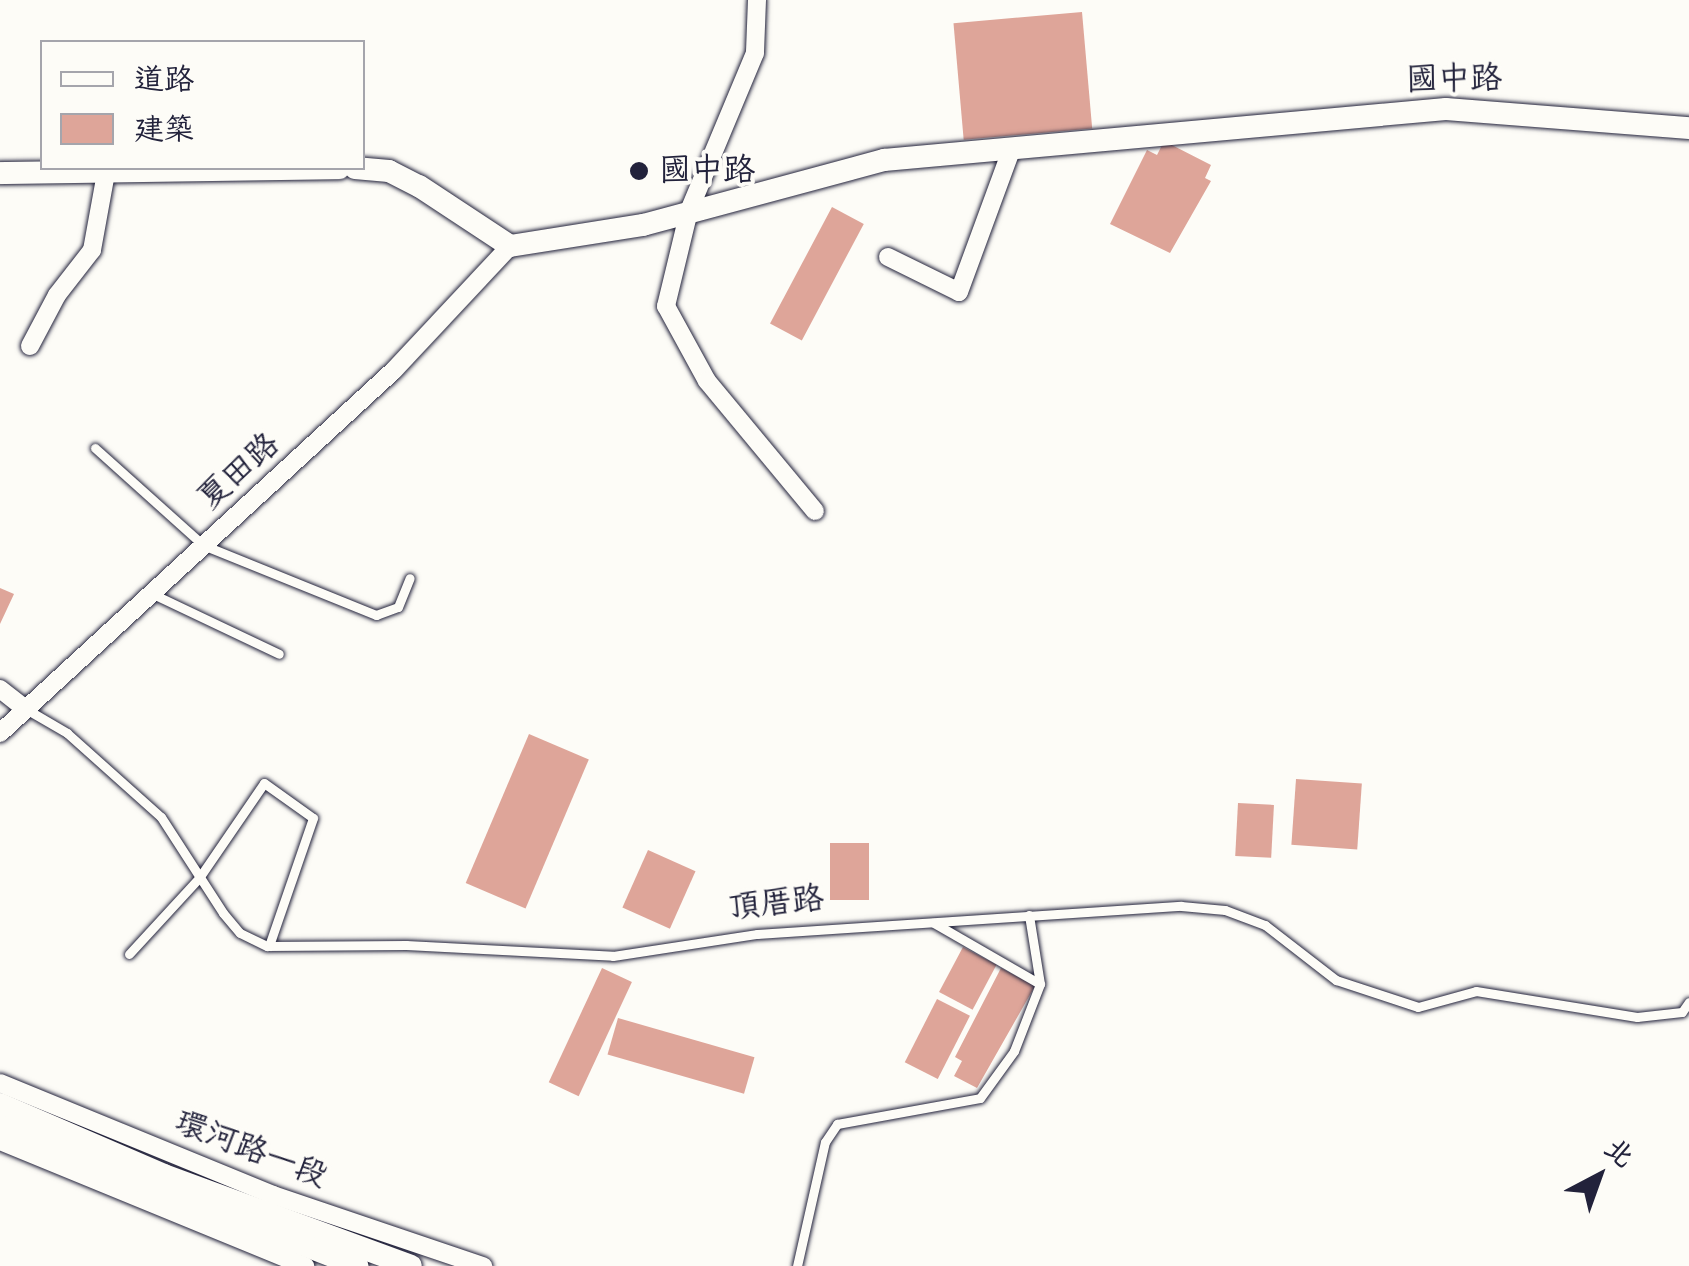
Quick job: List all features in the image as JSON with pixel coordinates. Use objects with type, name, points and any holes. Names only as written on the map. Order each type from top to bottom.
[{"type":"street","points":[[757,0],[755,53],[689,210],[666,306],[706,381],[815,511]]},
{"type":"street","name":"國中路","points":[[510,246],[643,225],[884,160],[1446,110],[1689,128]]},
{"type":"street","points":[[888,256],[959,292],[1012,148]]},
{"type":"street","points":[[365,169],[389,171],[419,186],[510,246]]},
{"type":"street","points":[[0,173],[222,170]]},
{"type":"street","points":[[30,346],[56,294],[92,250],[106,172]]},
{"type":"street","name":"夏田路","points":[[0,733],[155,596],[203,545],[394,370],[510,246]]},
{"type":"street","points":[[0,689],[26,708]]},
{"type":"street","name":"環河路一段","points":[[0,1083],[274,1195],[483,1266]]},
{"type":"street","name":"環河路一段","points":[[0,1104],[164,1175],[411,1266]]},
{"type":"street","points":[[0,1126],[358,1266]]},
{"type":"street","points":[[0,1142],[305,1266]]},
{"type":"lane","points":[[95,448],[203,545],[376,615],[398,607],[410,578]]},
{"type":"lane","points":[[155,596],[279,654]]},
{"type":"lane","points":[[26,708],[67,732],[162,816],[199,878],[240,933],[269,946],[313,818],[264,784],[199,878],[129,954]]},
{"type":"lane","name":"頂厝路","points":[[269,946],[406,945],[613,956],[756,934],[1181,906],[1225,910],[1265,926],[1336,980],[1418,1007],[1476,990],[1637,1017],[1687,1009]]},
{"type":"lane","points":[[797,1266],[825,1142],[837,1124],[980,1098],[1014,1050],[1040,984],[1029,916]]},
{"type":"lane","points":[[932,921],[1040,984]]},
{"type":"building","points":[[1082,12],[1092,129],[964,140],[953,23]]},
{"type":"building","points":[[1164,141],[1211,165],[1205,178],[1211,181],[1170,253],[1110,224],[1147,150],[1157,155]]},
{"type":"building","points":[[832,207],[864,224],[802,340],[770,324]]},
{"type":"building","points":[[0,588],[14,594],[0,624]]},
{"type":"building","points":[[529,734],[589,759],[526,909],[466,883]]},
{"type":"building","points":[[1296,779],[1362,784],[1357,849],[1291,845]]},
{"type":"building","points":[[1238,803],[1274,805],[1271,858],[1235,856]]},
{"type":"building","points":[[830,843],[869,843],[869,900],[830,900]]},
{"type":"building","points":[[648,850],[696,871],[670,929],[622,908]]},
{"type":"building","points":[[963,947],[997,965],[973,1010],[939,992]]},
{"type":"building","points":[[602,968],[632,982],[579,1096],[549,1082]]},
{"type":"building","points":[[1001,968],[1035,986],[977,1088],[954,1076],[962,1061],[955,1057]]},
{"type":"building","points":[[937,999],[970,1016],[938,1079],[905,1062]]},
{"type":"building","points":[[618,1018],[754,1057],[744,1094],[608,1055]]},
{"type":"place","name":"國中路","points":[[639,171]]}]
